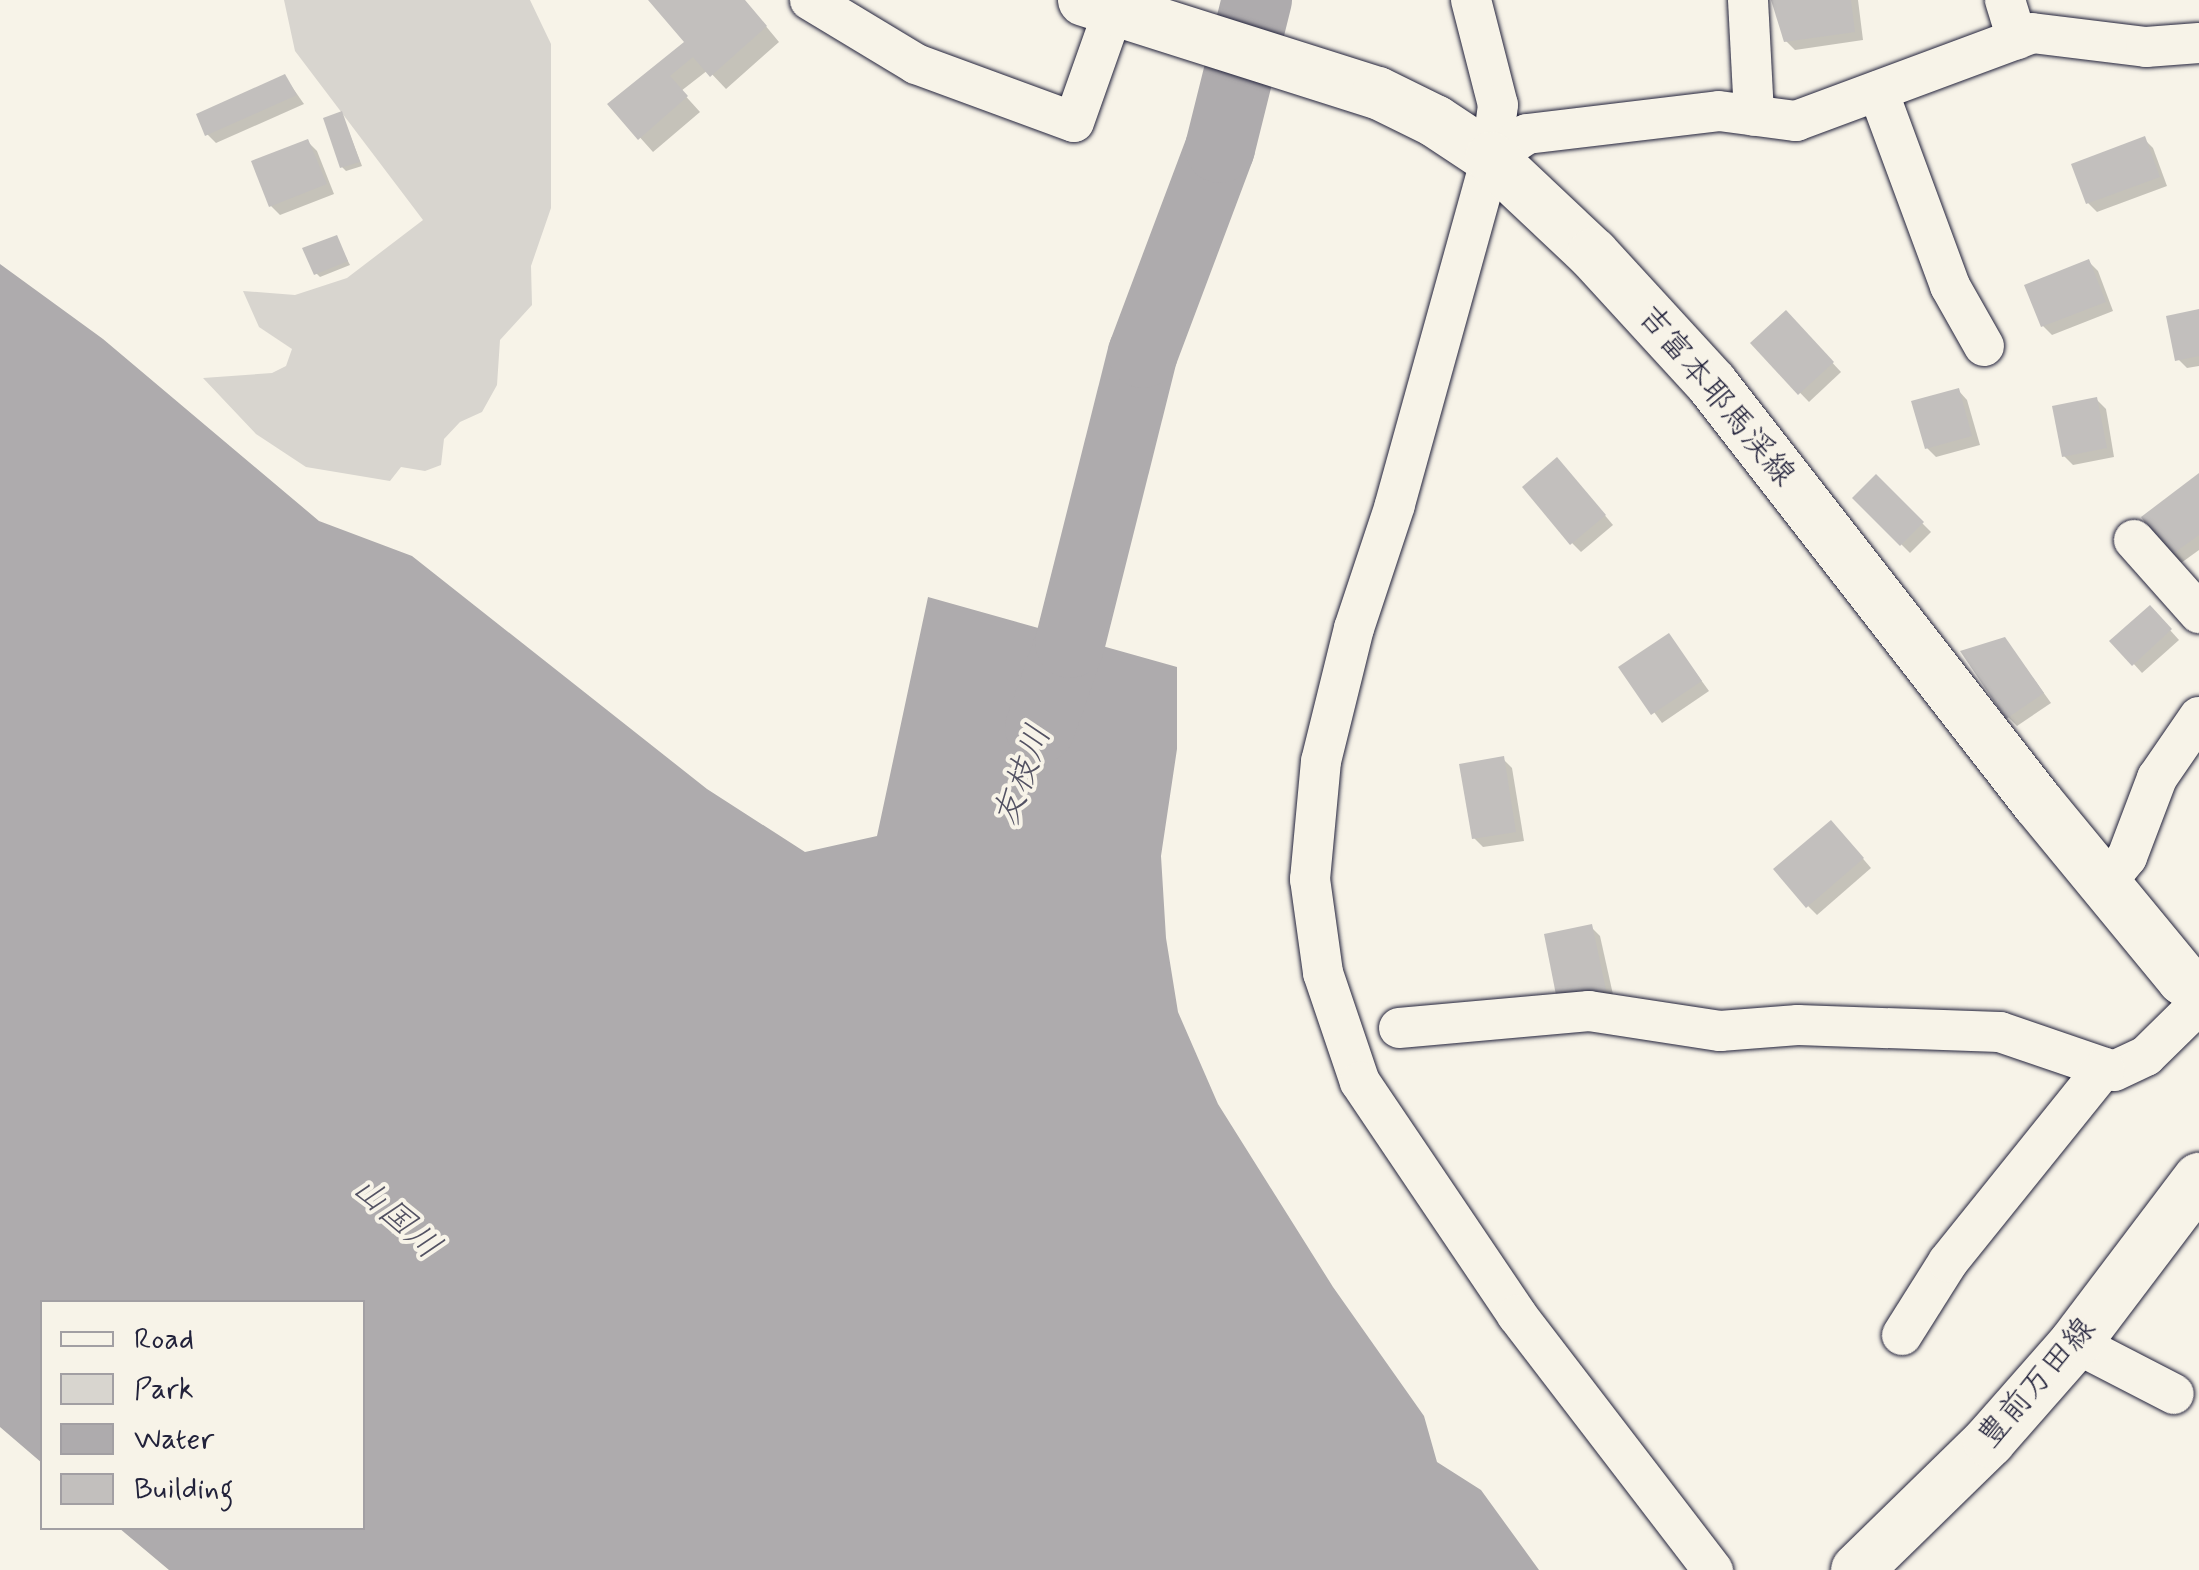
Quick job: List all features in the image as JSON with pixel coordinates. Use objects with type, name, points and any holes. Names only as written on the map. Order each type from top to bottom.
[{"type":"main road","name":"吉富本耶馬渓線","points":[[1099,5],[1378,94],[1436,122],[1492,158],[1593,254],[1712,384],[2105,884],[2184,979],[2199,990]]},
{"type":"main road","name":"豊前万田線","points":[[1857,1570],[1989,1441],[2075,1343],[2199,1179]]},
{"type":"street","points":[[810,0],[916,64],[1074,122],[1099,5]]},
{"type":"street","points":[[1471,0],[1498,105],[1492,158],[1396,505],[1354,628],[1321,762],[1310,879],[1323,972],[1360,1082],[1516,1315],[1665,1513],[1714,1570]]},
{"type":"street","points":[[1748,0],[1754,116]]},
{"type":"street","points":[[2005,0],[2017,39]]},
{"type":"street","points":[[1492,158],[1527,134],[1719,111],[1796,121],[2032,33],[2146,46],[2199,43]]},
{"type":"street","points":[[1878,91],[1950,286],[1984,346]]},
{"type":"street","points":[[2134,540],[2199,613]]},
{"type":"street","points":[[2105,884],[2127,857],[2156,778],[2198,720]]},
{"type":"street","points":[[1399,1028],[1589,1012],[1720,1031],[1798,1025],[2000,1032],[2114,1071],[2146,1056],[2199,1004]]},
{"type":"street","points":[[1902,1335],[1948,1262],[2104,1068]]},
{"type":"street","points":[[2075,1343],[2174,1394]]},
{"type":"green space","points":[[284,0],[530,0],[551,44],[551,208],[531,266],[532,305],[500,340],[497,385],[482,412],[460,422],[444,439],[441,465],[425,471],[401,467],[390,481],[306,467],[256,434],[203,378],[272,373],[286,366],[292,349],[259,327],[243,291],[295,295],[347,278],[423,220],[295,51]]},
{"type":"water","name":"山国川","points":[[0,264],[103,339],[319,521],[412,556],[707,789],[805,852],[877,836],[928,597],[1177,667],[1177,749],[1161,856],[1166,938],[1178,1012],[1218,1104],[1333,1287],[1424,1416],[1437,1462],[1481,1490],[1539,1570],[169,1570],[121,1530],[365,1530],[365,1300],[40,1300],[40,1461],[0,1427]]},
{"type":"building","points":[[648,0],[745,0],[767,26],[710,77],[693,57],[670,76],[688,96],[638,140],[607,104],[684,42]]},
{"type":"building","points":[[1771,0],[1851,0],[1855,32],[1784,42]]},
{"type":"building","points":[[285,74],[297,95],[205,136],[196,114]]},
{"type":"building","points":[[342,111],[360,162],[340,168],[323,118]]},
{"type":"building","points":[[2145,136],[2160,177],[2086,204],[2071,164]]},
{"type":"building","points":[[308,139],[327,184],[269,207],[251,161]]},
{"type":"building","points":[[337,235],[348,261],[314,275],[302,248]]},
{"type":"building","points":[[2089,259],[2106,302],[2041,327],[2024,285]]},
{"type":"building","points":[[2199,309],[2199,356],[2175,361],[2166,316]]},
{"type":"building","points":[[1786,310],[1834,362],[1798,395],[1750,343]]},
{"type":"building","points":[[1959,388],[1972,436],[1925,449],[1911,401]]},
{"type":"building","points":[[2097,397],[2107,448],[2062,457],[2052,406]]},
{"type":"building","points":[[1557,457],[1606,515],[1570,545],[1522,487]]},
{"type":"building","points":[[2199,473],[2199,535],[2170,556],[2141,517]]},
{"type":"building","points":[[1876,474],[1924,522],[1900,546],[1852,498]]},
{"type":"building","points":[[2150,605],[2172,629],[2132,666],[2109,641]]},
{"type":"building","points":[[1669,633],[1702,681],[1651,715],[1618,667]]},
{"type":"building","points":[[2005,637],[2044,693],[2006,719],[1960,651]]},
{"type":"building","points":[[1504,756],[1516,832],[1472,839],[1459,764]]},
{"type":"building","points":[[1831,820],[1864,858],[1806,908],[1773,869]]},
{"type":"building","points":[[1592,924],[1606,990],[1557,1000],[1544,934]]},
{"type":"waterway","name":"友枝川","points":[[1040,728],[1070,643],[1143,353],[1220,148],[1257,0]]}]
